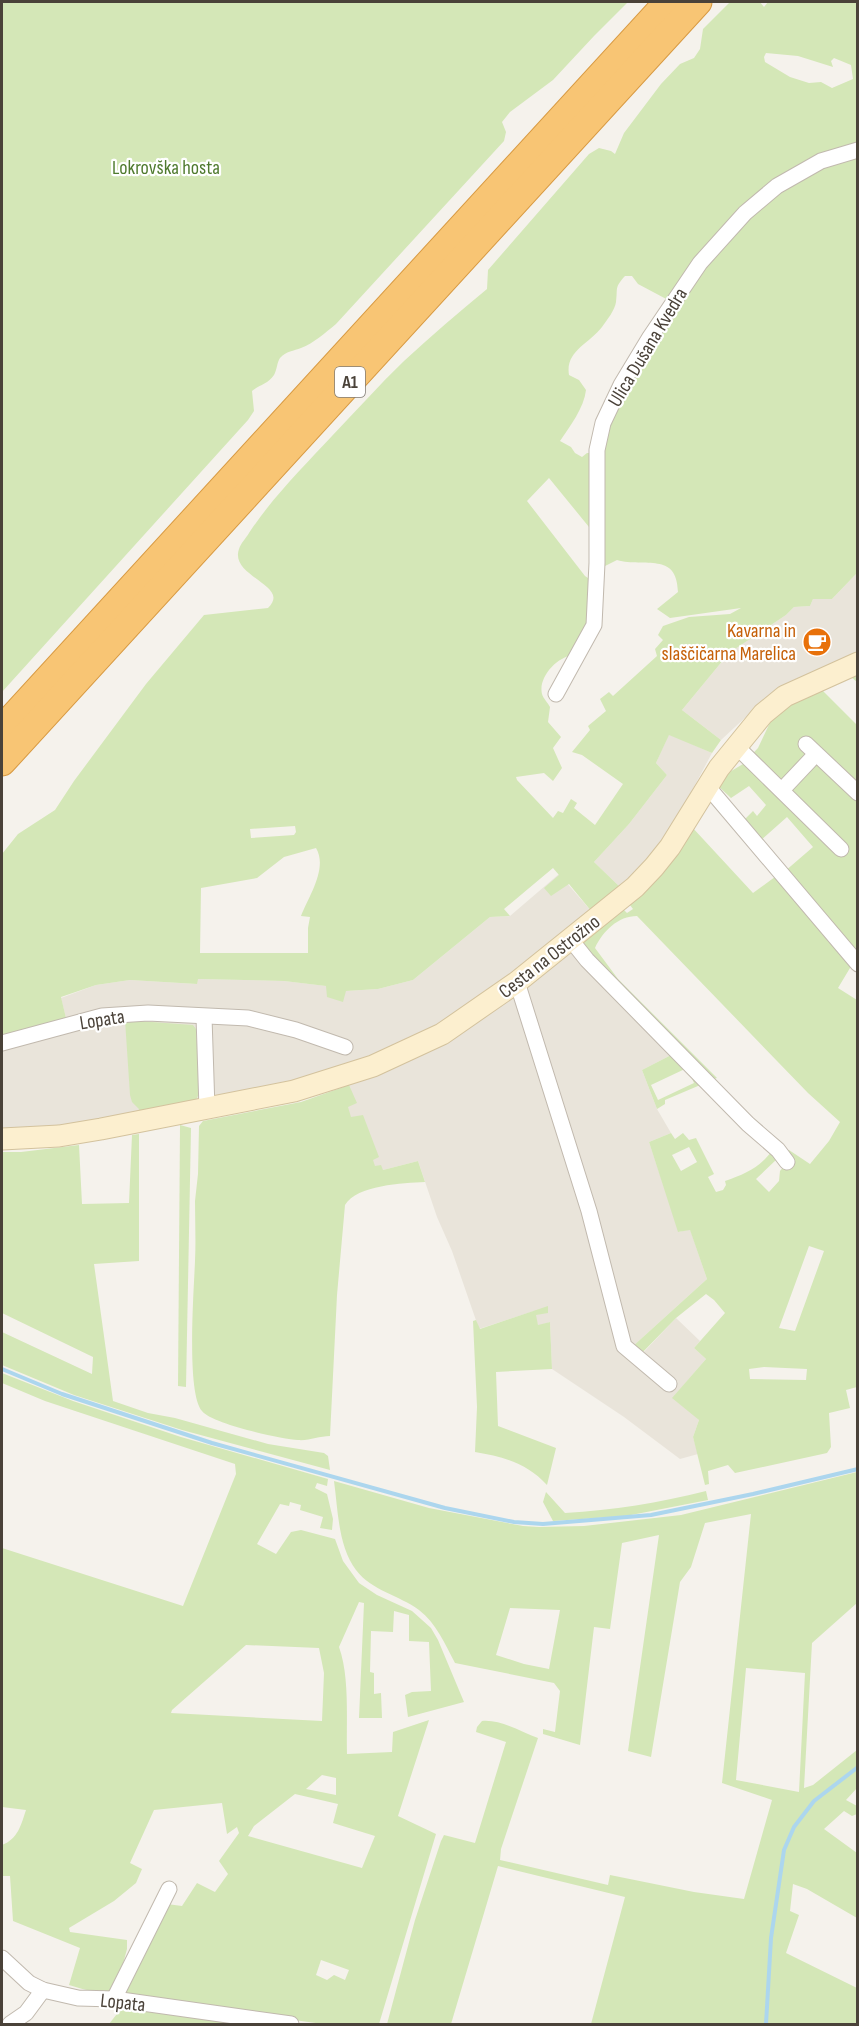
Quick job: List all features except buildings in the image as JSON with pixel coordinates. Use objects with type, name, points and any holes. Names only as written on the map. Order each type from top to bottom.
[{"type":"highway","name":"A1","points":[[2,729],[668,2]]},
{"type":"highway","name":"A1","points":[[2,762],[698,2]]},
{"type":"street","name":"Ulica Dušana Kvedra","points":[[556,694],[594,625],[597,563],[597,450],[603,423],[621,385],[694,272],[745,213],[777,186],[821,161],[858,150]]},
{"type":"street","name":"Cesta na Ostrožno","points":[[2,1139],[58,1136],[139,1123],[294,1091],[348,1076],[442,1034],[517,982],[634,887],[670,847],[736,746],[763,714],[785,696],[811,682],[858,663]]},
{"type":"street","points":[[736,746],[841,849]]},
{"type":"street","points":[[782,790],[811,749],[858,793]]},
{"type":"street","points":[[708,787],[858,964]]},
{"type":"street","points":[[571,940],[587,960],[748,1124],[778,1150],[787,1162]]},
{"type":"street","points":[[517,982],[589,1211],[624,1346],[669,1384]]},
{"type":"street","name":"Lopata","points":[[2,1043],[102,1016],[148,1013],[248,1018],[296,1030],[345,1047]]},
{"type":"street","points":[[204,1017],[207,1109]]},
{"type":"street","points":[[114,1999],[169,1889]]},
{"type":"street","name":"Lopata","points":[[2,1958],[29,1983],[43,1990],[78,1998],[114,1999],[291,2025]]},
{"type":"street","points":[[10,2025],[26,2013],[43,1990]]},
{"type":"shaded area","points":[[857,573],[857,652],[784,685],[721,740],[682,710],[729,653],[786,615],[794,607],[810,606],[813,599],[832,599]]},
{"type":"shaded area","points":[[669,734],[712,753],[651,858],[620,887],[594,862],[629,824],[667,775],[656,763]]},
{"type":"shaded area","points":[[559,874],[592,912],[506,982],[435,1030],[355,1064],[289,1081],[58,1128],[2,1131],[2,1039],[66,1018],[61,998],[96,985],[130,980],[197,984],[197,979],[284,981],[327,986],[327,997],[346,991],[378,989],[413,980],[490,917],[510,916]]},
{"type":"shaded area","points":[[571,943],[675,1053],[642,1070],[657,1109],[671,1133],[649,1142],[679,1232],[690,1229],[707,1279],[632,1347],[641,1355],[676,1318],[700,1341],[694,1348],[706,1359],[675,1395],[699,1420],[693,1437],[698,1454],[680,1459],[624,1417],[552,1369],[550,1322],[538,1326],[534,1311],[479,1329],[418,1161],[352,1175],[341,1088],[405,1062]]},
{"type":"green space","name":"Lokrovška hosta","points":[[2,2],[628,2],[553,80],[510,112],[502,122],[506,132],[504,141],[336,324],[319,338],[280,358],[272,378],[252,391],[254,411],[248,420],[2,692]]},
{"type":"green space","points":[[730,2],[760,2],[764,7],[768,2],[857,2],[857,146],[773,182],[670,301],[638,284],[632,276],[625,276],[618,286],[611,315],[597,333],[574,354],[569,367],[569,375],[579,380],[586,390],[585,397],[580,410],[560,441],[582,457],[590,453],[595,613],[573,655],[555,664],[543,681],[542,694],[550,707],[548,722],[561,737],[553,748],[562,768],[553,781],[544,773],[516,777],[517,780],[553,818],[558,811],[563,813],[571,799],[577,803],[574,808],[595,825],[623,784],[582,755],[572,752],[590,730],[588,726],[606,711],[600,699],[609,692],[613,696],[657,656],[655,649],[663,640],[658,635],[663,626],[689,617],[730,614],[741,608],[670,618],[657,609],[678,592],[676,579],[666,566],[617,560],[603,567],[598,465],[611,415],[670,315],[736,226],[821,163],[857,153],[857,573],[832,599],[813,599],[810,606],[794,607],[786,615],[729,653],[682,710],[721,740],[712,753],[669,735],[656,763],[667,775],[629,824],[594,862],[620,887],[592,912],[569,884],[551,896],[544,888],[559,875],[553,868],[504,909],[510,916],[490,917],[413,980],[378,989],[346,991],[343,1002],[327,997],[326,986],[284,981],[198,979],[197,984],[130,980],[96,985],[61,997],[66,1018],[2,1039],[2,854],[18,834],[55,810],[146,684],[204,615],[268,608],[273,600],[272,593],[243,567],[238,559],[240,547],[258,520],[299,471],[395,370],[487,289],[488,270],[589,154],[599,148],[615,154],[624,133],[661,84],[680,64],[694,58],[700,49],[703,29]],"holes":[[[766,53],[798,56],[833,67],[831,61],[834,58],[851,65],[853,79],[832,88],[821,82],[809,83],[790,77],[765,62]],[[549,478],[589,527],[591,580],[585,576],[527,501]],[[295,826],[296,832],[294,835],[251,838],[250,829]],[[316,848],[319,856],[319,873],[301,916],[310,917],[308,953],[200,953],[201,888],[257,878],[284,857]]]},
{"type":"green space","points":[[857,666],[857,682],[851,677],[821,689],[857,725],[857,959],[784,872],[813,847],[787,817],[760,841],[744,820],[753,811],[757,816],[766,805],[749,786],[731,798],[717,785],[728,773],[743,764],[758,748],[774,714]]},
{"type":"green space","points":[[691,826],[753,893],[779,874],[853,963],[838,988],[857,1000],[857,1387],[846,1390],[850,1408],[829,1413],[831,1447],[827,1453],[735,1473],[728,1465],[708,1471],[709,1484],[705,1485],[693,1437],[699,1420],[672,1398],[706,1359],[694,1348],[725,1313],[706,1294],[676,1318],[640,1355],[632,1347],[707,1279],[690,1230],[678,1232],[649,1142],[671,1133],[675,1139],[683,1133],[689,1140],[696,1138],[714,1174],[708,1177],[716,1192],[723,1190],[726,1185],[725,1181],[751,1170],[772,1151],[777,1159],[756,1179],[769,1192],[779,1181],[780,1171],[784,1166],[784,1155],[789,1150],[810,1164],[829,1141],[840,1122],[808,1093],[637,916],[617,922],[602,936],[595,948],[618,979],[717,1078],[714,1079],[575,941],[620,906],[627,913],[633,909],[626,900]],"holes":[[[689,1147],[697,1162],[681,1171],[672,1155]],[[809,1246],[824,1251],[795,1331],[779,1328]],[[764,1367],[807,1369],[806,1380],[750,1379],[749,1369]]]},
{"type":"green space","points":[[125,1020],[193,1025],[196,1029],[200,1091],[196,1100],[138,1113],[139,1109],[132,1102],[130,1095]]},
{"type":"green space","points":[[675,1053],[705,1083],[665,1100],[665,1104],[657,1109],[642,1070]],"holes":[[[687,1068],[694,1083],[658,1100],[651,1085]]]},
{"type":"green space","points":[[349,1085],[357,1103],[348,1107],[351,1117],[363,1115],[379,1157],[373,1160],[375,1166],[381,1165],[383,1170],[418,1161],[425,1182],[393,1184],[370,1189],[351,1198],[345,1205],[337,1295],[330,1436],[302,1440],[289,1439],[219,1421],[202,1411],[197,1401],[192,1363],[199,1126],[203,1121],[301,1102]]},
{"type":"green space","points":[[180,1125],[191,1128],[186,1387],[178,1386]]},
{"type":"green space","points":[[139,1134],[139,1261],[94,1264],[113,1401],[148,1413],[175,1418],[268,1444],[324,1453],[328,1456],[330,1470],[182,1430],[74,1395],[2,1365],[2,1332],[92,1374],[93,1357],[2,1313],[2,1152],[79,1145],[82,1204],[129,1203],[132,1135]]},
{"type":"green space","points":[[548,1306],[548,1313],[536,1315],[538,1325],[550,1322],[552,1369],[496,1372],[498,1426],[556,1448],[547,1485],[523,1466],[496,1456],[475,1452],[477,1407],[473,1321],[476,1320],[480,1329]]},
{"type":"green space","points":[[2,1373],[73,1401],[181,1437],[328,1479],[327,1486],[317,1483],[315,1488],[327,1494],[333,1519],[332,1530],[320,1528],[323,1517],[300,1510],[301,1505],[290,1502],[289,1506],[280,1504],[257,1544],[276,1554],[291,1532],[301,1530],[335,1539],[343,1561],[359,1583],[377,1595],[412,1611],[431,1628],[464,1702],[408,1717],[405,1695],[412,1692],[431,1691],[429,1642],[409,1641],[409,1615],[394,1611],[393,1632],[371,1631],[370,1672],[374,1673],[374,1694],[381,1693],[382,1718],[359,1718],[364,1603],[359,1602],[339,1647],[345,1672],[347,1754],[392,1752],[393,1732],[429,1720],[398,1816],[436,1834],[379,2024],[323,2024],[128,1997],[125,1990],[167,1904],[182,1906],[197,1883],[215,1892],[228,1874],[219,1861],[239,1833],[237,1827],[227,1834],[222,1803],[154,1810],[130,1863],[142,1869],[136,1883],[114,1901],[69,1928],[70,1932],[127,1940],[127,1949],[116,1990],[86,1990],[69,1985],[80,1948],[13,1921],[10,1876],[2,1876],[2,1845],[15,1835],[26,1810],[2,1807],[2,1548],[183,1606],[236,1474],[235,1464],[45,1401],[2,1383]],"holes":[[[246,1645],[319,1648],[324,1673],[322,1721],[171,1713]],[[322,1775],[336,1778],[336,1795],[306,1789]],[[295,1794],[338,1804],[333,1823],[375,1836],[362,1868],[248,1836],[254,1826]],[[321,1960],[349,1970],[345,1980],[334,1975],[327,1980],[316,1975]]]},
{"type":"green space","points":[[857,1472],[857,1603],[812,1643],[804,1788],[813,1785],[857,1750],[857,1788],[846,1800],[857,1806],[857,1814],[852,1816],[844,1811],[824,1829],[857,1853],[857,1918],[807,1889],[793,1884],[790,1911],[799,1915],[786,1953],[857,1988],[857,2024],[591,2024],[625,1897],[498,1866],[451,2024],[387,2024],[415,1920],[441,1841],[444,1835],[475,1843],[506,1742],[476,1732],[482,1721],[503,1724],[538,1738],[501,1849],[500,1860],[608,1885],[610,1875],[694,1892],[744,1899],[772,1800],[722,1783],[751,1514],[705,1523],[691,1567],[680,1582],[651,1757],[628,1751],[659,1535],[622,1543],[610,1629],[594,1627],[580,1745],[543,1734],[543,1729],[555,1732],[560,1691],[554,1683],[455,1663],[440,1634],[425,1615],[362,1577],[350,1560],[342,1539],[334,1481],[429,1508],[523,1526],[584,1526],[681,1515]],"holes":[[[510,1608],[560,1610],[549,1669],[496,1655]],[[746,1668],[805,1673],[799,1792],[736,1780]]]},
{"type":"green space","points":[[706,1491],[708,1500],[626,1516],[553,1521],[543,1502],[546,1492],[565,1513],[636,1505]]},
{"type":"green space","points":[[124,2005],[259,2024],[109,2024]]},
{"type":"waterway","points":[[2,1369],[62,1394],[212,1443],[445,1508],[514,1522],[543,1524],[651,1515],[858,1469]]},
{"type":"waterway","points":[[766,2024],[771,1938],[784,1850],[794,1827],[814,1801],[858,1767]]},
{"type":"place","name":"Kavarna in slaščičarna Marelica","points":[[817,642]]}]
